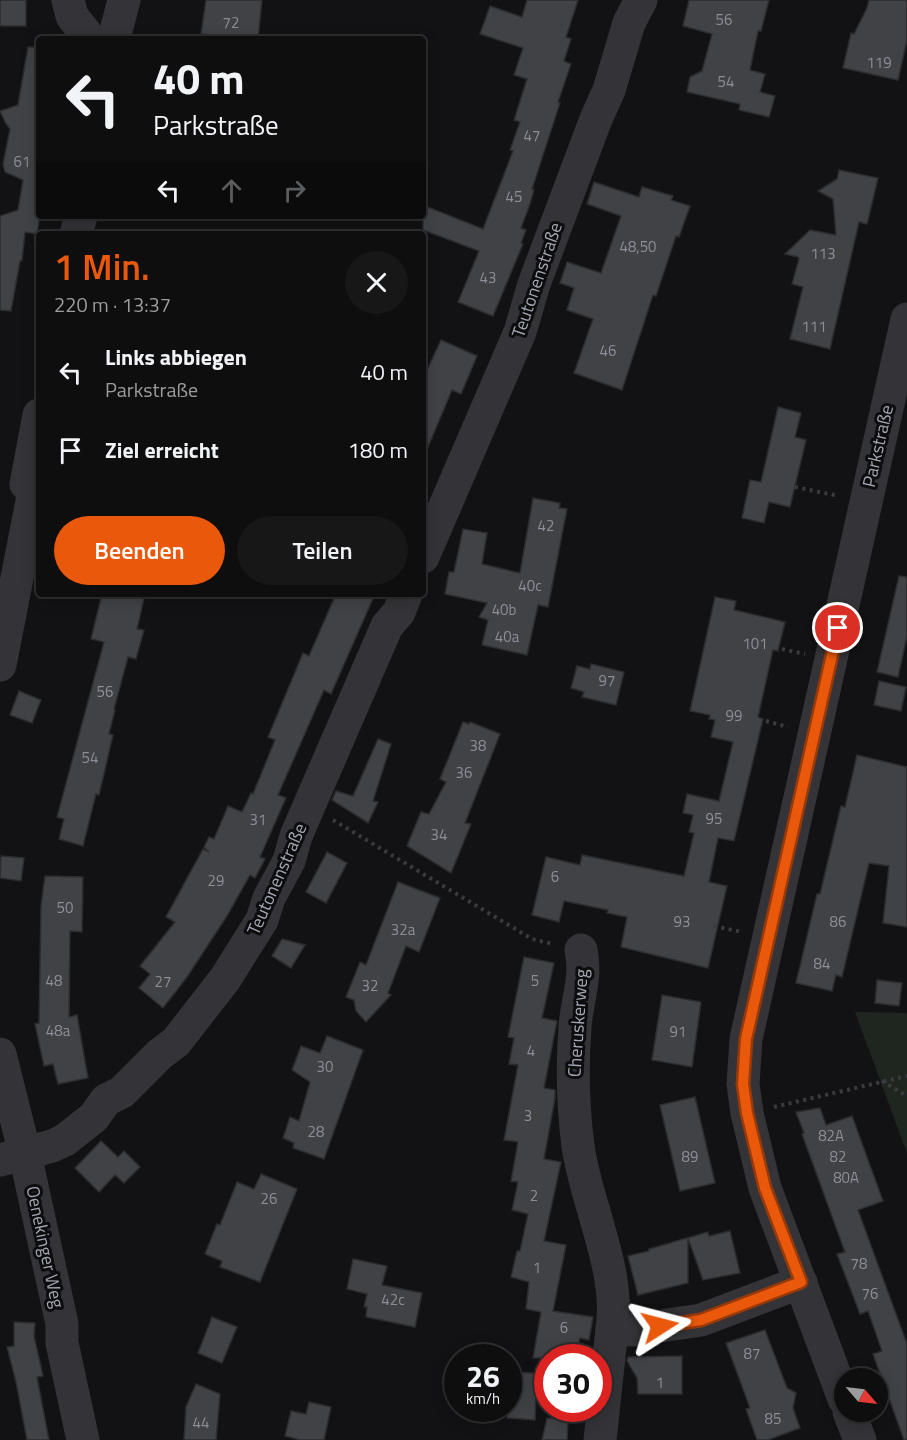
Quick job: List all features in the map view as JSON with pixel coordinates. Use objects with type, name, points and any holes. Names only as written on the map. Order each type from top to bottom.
[{"type":"street","points":[[68,0],[72,16],[88,36]]},
{"type":"street","points":[[115,36],[124,0]]},
{"type":"street","name":"Teutonenstraße","points":[[426,549],[520,332],[534,284],[609,90],[629,23],[641,0]]},
{"type":"street","name":"Parkstraße","points":[[834,1372],[765,1188],[747,1113],[743,1084],[746,1039],[907,319]]},
{"type":"street","points":[[0,665],[34,491],[26,484],[36,431]]},
{"type":"street","name":"Teutonenstraße","points":[[12,1157],[65,1140],[94,1117],[106,1100],[122,1092],[160,1054],[176,1042],[225,979],[262,920],[268,898],[289,861],[296,836],[387,626],[399,612],[405,597]]},
{"type":"street","name":"Cheruskerweg","points":[[580,950],[584,967],[575,1024],[573,1064],[578,1146],[611,1282],[615,1310],[600,1440]]},
{"type":"street","name":"Oenekinger Weg","points":[[0,1054],[12,1157],[62,1324],[62,1343],[83,1440]]},
{"type":"street","points":[[612,1329],[634,1330],[701,1320],[801,1282]]},
{"type":"street","points":[[853,1422],[860,1440]]},
{"type":"path","name":"Parkstraße","points":[[795,487],[866,502]]},
{"type":"path","points":[[782,649],[801,654]]},
{"type":"path","points":[[766,721],[785,726]]},
{"type":"path","name":"Cheruskerweg","points":[[309,806],[532,939],[580,950]]},
{"type":"path","points":[[747,1113],[907,1076]]},
{"type":"path","points":[[882,1081],[907,1096]]},
{"type":"shaded area","points":[[855,1012],[907,1013],[907,1153]]},
{"type":"building","points":[[0,0],[26,0],[26,26],[0,26]]},
{"type":"building","points":[[206,0],[262,0],[258,36],[201,34]]},
{"type":"building","points":[[527,0],[578,0],[566,37],[571,39],[564,61],[571,64],[521,228],[526,230],[521,243],[523,244],[493,316],[458,302],[479,251],[423,230],[423,219],[426,219],[426,206],[483,229],[513,151],[510,150],[520,122],[514,120],[527,79],[514,75],[523,48],[480,34],[490,6],[522,17]]},
{"type":"building","points":[[689,0],[769,0],[761,31],[758,31],[750,70],[765,74],[760,92],[775,96],[769,117],[739,110],[740,104],[687,92],[690,77],[702,71],[712,34],[683,26]]},
{"type":"building","points":[[869,0],[907,0],[907,40],[898,80],[843,68],[851,33],[854,34]]},
{"type":"building","points":[[28,47],[36,47],[36,219],[39,221],[36,234],[25,232],[22,261],[20,261],[11,311],[0,310],[0,216],[18,210],[23,180],[5,172],[3,164],[10,129],[0,111],[18,105]]},
{"type":"building","points":[[839,170],[878,178],[867,224],[859,222],[830,349],[790,339],[803,287],[792,284],[798,257],[785,254],[810,230],[836,235],[833,199],[818,191],[837,179]]},
{"type":"building","points":[[594,182],[639,197],[642,187],[673,196],[671,200],[690,206],[679,237],[676,236],[656,296],[653,295],[622,390],[574,373],[593,319],[567,310],[574,288],[560,283],[567,262],[601,273],[621,216],[587,204]]},
{"type":"building","points":[[441,340],[477,356],[461,394],[452,390],[426,452],[426,372]]},
{"type":"building","points":[[778,407],[801,413],[795,437],[806,440],[790,507],[769,502],[764,523],[742,518],[750,480],[761,482]]},
{"type":"building","points":[[533,498],[560,503],[559,508],[567,509],[548,607],[538,605],[527,655],[482,645],[488,620],[479,617],[487,603],[445,594],[449,572],[454,572],[463,529],[487,533],[482,564],[520,573]]},
{"type":"building","points":[[899,576],[907,577],[907,636],[898,677],[877,672]]},
{"type":"building","points":[[101,597],[144,597],[137,629],[144,630],[136,659],[128,657],[114,709],[109,734],[113,735],[99,795],[96,794],[83,846],[59,839],[64,819],[57,817],[104,642],[91,639]]},
{"type":"building","points":[[335,597],[374,597],[331,694],[324,690],[278,795],[286,798],[260,857],[265,859],[255,878],[250,875],[227,916],[187,977],[163,1008],[139,988],[150,974],[140,966],[175,922],[166,917],[203,849],[209,852],[204,847],[209,837],[214,839],[228,806],[242,812],[251,793],[253,794],[275,740],[268,737],[303,653],[309,656]]},
{"type":"building","points":[[715,597],[736,601],[734,610],[785,622],[778,651],[773,650],[758,717],[763,719],[734,841],[718,838],[709,882],[727,886],[708,968],[621,947],[627,917],[607,913],[608,910],[564,901],[559,922],[532,915],[546,857],[580,865],[582,855],[684,876],[694,833],[689,832],[693,815],[683,813],[687,794],[719,801],[733,742],[711,737],[715,720],[709,719],[710,715],[690,711]]},
{"type":"building","points":[[591,664],[624,672],[616,705],[582,697],[584,692],[571,688],[577,666],[590,669]]},
{"type":"building","points":[[879,681],[906,687],[901,711],[874,705]]},
{"type":"building","points":[[19,691],[41,700],[32,723],[10,715]]},
{"type":"building","points":[[463,722],[469,724],[470,722],[500,734],[465,823],[471,824],[451,873],[407,846],[421,812],[429,814],[446,782],[440,779]]},
{"type":"building","points":[[378,739],[391,744],[373,801],[378,802],[368,823],[332,800],[336,791],[353,796]]},
{"type":"building","points":[[857,755],[907,767],[907,927],[883,923],[889,866],[869,863],[842,977],[836,975],[832,991],[796,983],[817,894],[820,894],[841,806],[845,807]]},
{"type":"building","points":[[327,852],[347,863],[326,903],[306,892]]},
{"type":"building","points":[[1,856],[24,858],[21,881],[0,878]]},
{"type":"building","points":[[45,876],[83,877],[82,932],[70,931],[69,1017],[77,1015],[88,1078],[58,1084],[53,1064],[44,1066],[35,1024],[39,1023],[41,906]]},
{"type":"building","points":[[398,882],[440,898],[419,952],[406,946],[388,993],[391,995],[366,1022],[356,1011],[354,1000],[346,997],[360,962],[366,965]]},
{"type":"building","points":[[282,939],[305,945],[291,968],[272,956]]},
{"type":"building","points":[[524,957],[554,963],[542,1018],[557,1021],[544,1088],[555,1090],[555,1098],[544,1159],[561,1162],[544,1241],[566,1245],[553,1311],[593,1317],[589,1340],[580,1338],[579,1344],[535,1344],[541,1312],[526,1309],[529,1282],[511,1277],[517,1251],[520,1251],[528,1214],[512,1210],[518,1182],[511,1181],[518,1142],[504,1140],[518,1065],[509,1064],[514,1038],[508,1037]]},
{"type":"building","points":[[877,980],[902,983],[899,1006],[875,1003]]},
{"type":"building","points":[[662,995],[701,1002],[692,1067],[652,1060]]},
{"type":"building","points":[[327,1036],[363,1050],[324,1159],[293,1148],[294,1143],[283,1138],[290,1117],[299,1121],[310,1082],[292,1070],[301,1046],[320,1053]]},
{"type":"building","points":[[695,1097],[715,1183],[680,1191],[660,1105]]},
{"type":"building","points":[[820,1108],[826,1125],[852,1116],[883,1201],[858,1210],[907,1344],[907,1440],[904,1440],[888,1396],[888,1368],[878,1368],[873,1354],[882,1351],[868,1311],[860,1314],[837,1254],[845,1252],[796,1112]]},
{"type":"building","points":[[101,1141],[118,1157],[124,1151],[140,1167],[124,1183],[115,1175],[99,1192],[75,1168]]},
{"type":"building","points":[[261,1174],[297,1189],[260,1282],[220,1267],[222,1261],[205,1254],[217,1224],[220,1225],[237,1182],[254,1189]]},
{"type":"building","points":[[730,1231],[740,1273],[703,1280],[688,1238],[688,1283],[638,1295],[628,1256],[649,1251],[649,1249],[708,1232],[709,1236]]},
{"type":"building","points":[[353,1259],[387,1266],[382,1285],[422,1293],[415,1327],[366,1317],[367,1307],[364,1307],[367,1294],[347,1289]]},
{"type":"building","points":[[212,1317],[237,1327],[222,1363],[198,1353]]},
{"type":"building","points":[[14,1322],[35,1323],[34,1336],[43,1376],[37,1377],[49,1440],[27,1440],[7,1347],[14,1346]]},
{"type":"building","points":[[765,1330],[787,1388],[796,1393],[793,1408],[800,1428],[768,1440],[757,1440],[746,1409],[750,1408],[726,1343]]},
{"type":"building","points":[[682,1356],[682,1394],[638,1394],[637,1378],[627,1361],[628,1357]]},
{"type":"building","points":[[522,1372],[534,1373],[534,1420],[522,1419]]},
{"type":"building","points":[[196,1384],[220,1394],[216,1440],[184,1440],[186,1407]]},
{"type":"building","points":[[309,1402],[331,1407],[324,1440],[300,1440],[285,1436],[291,1411],[306,1414]]},
{"type":"building","points":[[546,1422],[568,1422],[567,1440],[542,1440]]},
{"type":"route","points":[[660,1326],[701,1320],[801,1282],[765,1188],[747,1113],[743,1084],[744,1056],[838,628]]}]
